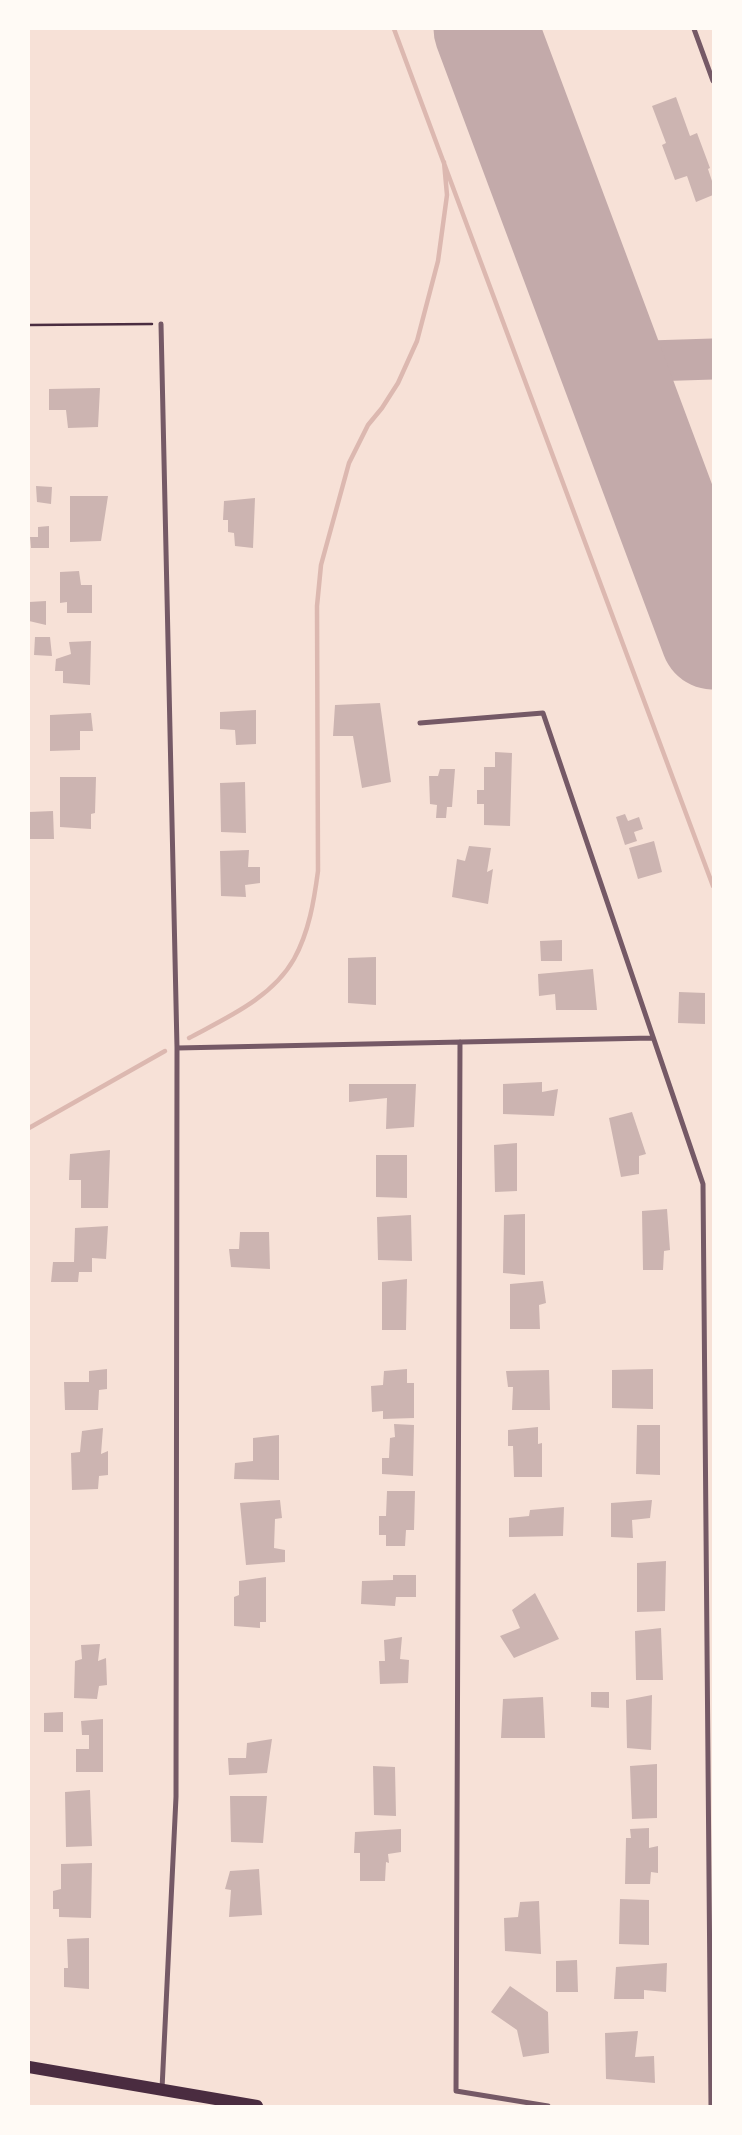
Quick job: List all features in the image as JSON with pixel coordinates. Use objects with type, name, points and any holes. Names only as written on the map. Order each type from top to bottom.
[{"type":"main road","points":[[29,2066],[257,2106]]},
{"type":"street","points":[[694,29],[713,81]]},
{"type":"street","points":[[161,324],[177,1048],[176,1797],[162,2090]]},
{"type":"street","points":[[420,723],[543,713],[703,1184],[711,2106]]},
{"type":"street","points":[[177,1048],[652,1038]]},
{"type":"street","points":[[460,1042],[456,2092],[548,2106]]},
{"type":"path","points":[[29,325],[161,324]]},
{"type":"building","points":[[676,97],[690,136],[697,133],[710,168],[708,169],[713,184],[713,195],[696,202],[687,176],[675,180],[662,145],[666,143],[652,106]]},
{"type":"building","points":[[100,388],[98,427],[68,428],[66,410],[49,410],[49,389]]},
{"type":"building","points":[[36,486],[52,487],[51,504],[37,502]]},
{"type":"building","points":[[70,496],[108,496],[101,541],[70,542]]},
{"type":"building","points":[[255,498],[253,548],[235,546],[234,533],[228,532],[228,520],[223,520],[224,501]]},
{"type":"building","points":[[49,526],[49,548],[31,548],[30,537],[38,537],[38,527]]},
{"type":"building","points":[[79,571],[81,585],[92,585],[92,613],[67,613],[67,602],[60,603],[60,572]]},
{"type":"building","points":[[46,601],[46,625],[29,621],[29,602]]},
{"type":"building","points":[[35,637],[50,637],[52,656],[34,655]]},
{"type":"building","points":[[91,641],[90,685],[63,683],[63,671],[55,671],[56,659],[71,654],[69,642]]},
{"type":"building","points":[[380,703],[391,782],[362,788],[353,736],[333,736],[335,705]]},
{"type":"building","points":[[256,710],[256,744],[236,745],[235,730],[220,729],[220,712]]},
{"type":"building","points":[[91,713],[93,731],[80,731],[80,750],[50,751],[50,715]]},
{"type":"building","points":[[495,752],[512,753],[510,826],[484,825],[484,804],[477,804],[477,790],[484,790],[484,767],[495,767]]},
{"type":"building","points":[[440,769],[455,769],[452,807],[447,807],[446,818],[436,818],[437,805],[430,804],[429,776],[438,776]]},
{"type":"building","points":[[60,777],[96,777],[95,813],[91,814],[91,829],[60,827]]},
{"type":"building","points":[[245,782],[246,833],[221,832],[220,783]]},
{"type":"building","points":[[53,811],[54,839],[29,839],[29,812]]},
{"type":"building","points":[[625,814],[628,821],[639,817],[643,829],[634,832],[637,841],[625,845],[616,817]]},
{"type":"building","points":[[654,841],[662,872],[638,879],[629,848]]},
{"type":"building","points":[[469,846],[491,848],[487,872],[493,869],[488,904],[452,897],[457,859],[465,861]]},
{"type":"building","points":[[249,850],[248,867],[260,867],[260,883],[245,885],[246,897],[221,896],[220,851]]},
{"type":"building","points":[[562,940],[562,961],[541,961],[540,941]]},
{"type":"building","points":[[376,957],[376,1005],[348,1003],[348,958]]},
{"type":"building","points":[[593,969],[597,1010],[556,1010],[555,994],[539,996],[538,974]]},
{"type":"building","points":[[679,992],[705,993],[705,1024],[678,1023]]},
{"type":"building","points":[[542,1082],[542,1092],[558,1089],[554,1116],[503,1114],[503,1084]]},
{"type":"building","points":[[349,1084],[416,1084],[414,1127],[386,1129],[387,1098],[349,1102]]},
{"type":"building","points":[[632,1112],[646,1154],[639,1156],[639,1174],[621,1177],[609,1118]]},
{"type":"building","points":[[517,1143],[517,1191],[495,1192],[494,1145]]},
{"type":"building","points":[[110,1150],[108,1208],[81,1208],[81,1180],[69,1180],[70,1154]]},
{"type":"building","points":[[376,1155],[407,1155],[407,1198],[376,1197]]},
{"type":"building","points":[[667,1209],[670,1250],[664,1251],[663,1270],[643,1270],[642,1211]]},
{"type":"building","points":[[525,1214],[525,1275],[503,1273],[504,1215]]},
{"type":"building","points":[[411,1215],[412,1261],[378,1260],[377,1217]]},
{"type":"building","points":[[108,1226],[106,1259],[92,1258],[92,1272],[79,1272],[78,1282],[51,1282],[53,1262],[74,1262],[75,1228]]},
{"type":"building","points":[[240,1232],[269,1232],[270,1269],[231,1267],[229,1249],[239,1249]]},
{"type":"building","points":[[407,1279],[406,1330],[382,1330],[382,1282]]},
{"type":"building","points":[[543,1281],[546,1303],[539,1305],[540,1329],[510,1329],[510,1284]]},
{"type":"building","points":[[107,1369],[107,1389],[99,1390],[98,1410],[65,1410],[64,1382],[89,1382],[89,1371]]},
{"type":"building","points":[[407,1369],[407,1383],[414,1383],[414,1418],[383,1419],[383,1411],[372,1412],[371,1386],[383,1385],[384,1371]]},
{"type":"building","points":[[653,1369],[653,1409],[612,1408],[612,1370]]},
{"type":"building","points":[[549,1370],[550,1410],[512,1410],[513,1387],[508,1387],[506,1371]]},
{"type":"building","points":[[394,1424],[414,1425],[413,1476],[382,1474],[382,1458],[389,1458],[390,1438],[395,1437]]},
{"type":"building","points":[[637,1425],[660,1425],[660,1475],[636,1474]]},
{"type":"building","points":[[538,1427],[538,1444],[542,1443],[542,1477],[514,1477],[513,1446],[508,1446],[508,1430]]},
{"type":"building","points":[[103,1428],[101,1454],[108,1451],[108,1475],[99,1476],[98,1489],[72,1490],[71,1453],[80,1452],[82,1431]]},
{"type":"building","points":[[279,1435],[279,1480],[234,1479],[235,1463],[253,1461],[253,1438]]},
{"type":"building","points":[[387,1491],[415,1491],[414,1530],[406,1530],[405,1546],[386,1546],[386,1535],[379,1535],[379,1516],[386,1516]]},
{"type":"building","points":[[280,1500],[282,1518],[275,1519],[274,1548],[285,1550],[285,1562],[246,1565],[240,1503]]},
{"type":"building","points":[[652,1500],[650,1518],[632,1520],[633,1538],[611,1537],[611,1503]]},
{"type":"building","points":[[564,1507],[563,1536],[509,1537],[509,1518],[529,1516],[530,1510]]},
{"type":"building","points":[[666,1561],[665,1611],[637,1612],[637,1563]]},
{"type":"building","points":[[393,1575],[416,1575],[416,1597],[396,1597],[395,1606],[361,1604],[362,1581],[393,1580]]},
{"type":"building","points":[[266,1577],[266,1622],[260,1622],[260,1628],[234,1626],[234,1597],[239,1595],[239,1581]]},
{"type":"building","points":[[535,1593],[559,1639],[514,1658],[500,1636],[520,1628],[512,1610]]},
{"type":"building","points":[[661,1628],[663,1680],[636,1680],[635,1631]]},
{"type":"building","points":[[402,1637],[400,1659],[409,1660],[408,1683],[380,1684],[379,1661],[385,1661],[384,1640]]},
{"type":"building","points":[[100,1644],[98,1661],[106,1658],[107,1685],[99,1686],[97,1699],[74,1698],[75,1661],[82,1659],[81,1645]]},
{"type":"building","points":[[591,1692],[609,1692],[609,1708],[591,1707]]},
{"type":"building","points":[[652,1695],[651,1750],[627,1748],[626,1700]]},
{"type":"building","points":[[543,1697],[545,1738],[501,1738],[503,1699]]},
{"type":"building","points":[[63,1712],[63,1732],[44,1732],[44,1713]]},
{"type":"building","points":[[103,1719],[103,1772],[76,1772],[76,1749],[89,1749],[89,1735],[82,1735],[81,1721]]},
{"type":"building","points":[[272,1739],[267,1773],[229,1775],[228,1758],[246,1758],[247,1743]]},
{"type":"building","points":[[657,1764],[657,1818],[632,1819],[630,1766]]},
{"type":"building","points":[[373,1766],[395,1767],[396,1816],[374,1815]]},
{"type":"building","points":[[90,1790],[92,1846],[66,1847],[65,1792]]},
{"type":"building","points":[[230,1796],[267,1796],[263,1843],[231,1842]]},
{"type":"building","points":[[649,1828],[649,1848],[658,1846],[658,1873],[651,1872],[650,1884],[625,1884],[626,1838],[631,1838],[630,1829]]},
{"type":"building","points":[[401,1829],[401,1852],[388,1854],[389,1863],[386,1862],[385,1881],[360,1881],[360,1853],[354,1853],[355,1832]]},
{"type":"building","points":[[92,1863],[91,1918],[59,1917],[59,1909],[53,1909],[53,1891],[61,1889],[61,1864]]},
{"type":"building","points":[[259,1869],[262,1915],[229,1917],[231,1890],[225,1889],[230,1871]]},
{"type":"building","points":[[620,1899],[649,1900],[649,1945],[619,1944]]},
{"type":"building","points":[[539,1901],[541,1954],[505,1951],[504,1918],[518,1917],[520,1902]]},
{"type":"building","points":[[89,1938],[89,1989],[64,1987],[64,1968],[68,1968],[67,1939]]},
{"type":"building","points":[[577,1960],[578,1992],[556,1992],[556,1961]]},
{"type":"building","points":[[667,1963],[666,1992],[644,1990],[644,1999],[614,1999],[616,1967]]},
{"type":"building","points":[[510,1986],[548,2012],[549,2053],[523,2057],[517,2030],[491,2012]]},
{"type":"building","points":[[638,2031],[635,2057],[654,2056],[655,2083],[606,2079],[605,2033]]},
{"type":"waterway","points":[[394,29],[713,886]]},
{"type":"waterway","points":[[189,1038],[247,1006],[274,985],[294,959],[304,938],[313,905],[318,871],[317,606],[321,565],[349,463],[368,425],[382,408],[398,383],[417,341],[438,261],[447,195],[444,162]]},
{"type":"waterway","points":[[29,1128],[165,1051]]},
{"type":"taxiway","points":[[602,340],[628,355],[650,361],[713,359]]},
{"type":"taxiway","points":[[624,399],[631,376],[650,361]]},
{"type":"runway","points":[[486,29],[713,637]]}]
